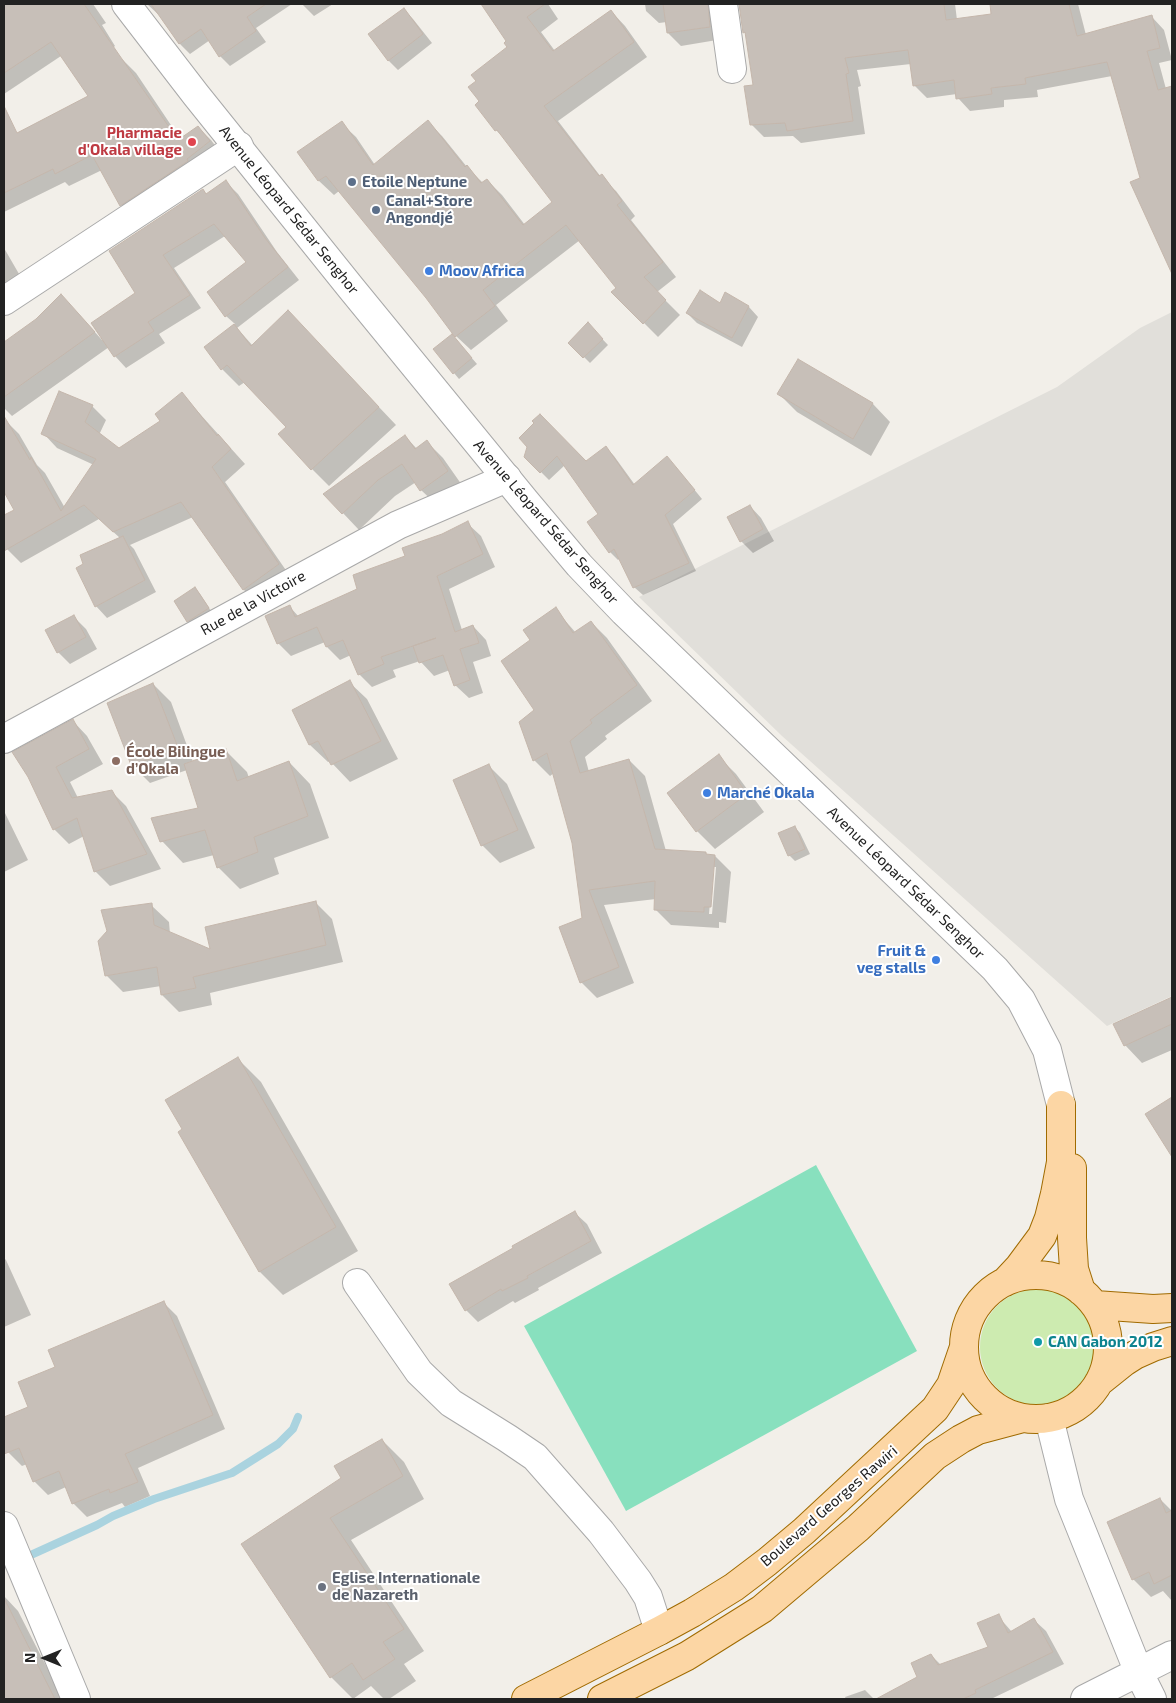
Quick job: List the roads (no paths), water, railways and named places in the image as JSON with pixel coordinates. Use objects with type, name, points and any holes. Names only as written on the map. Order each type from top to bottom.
[{"type":"main road","points":[[1005,1282],[1042,1236],[1048,1218],[1061,1162],[1062,1105]]},
{"type":"main road","points":[[1062,1105],[1071,1139],[1074,1269],[1088,1298],[1104,1323],[1108,1343],[1106,1363],[1099,1382]]},
{"type":"main road","points":[[1036,1418],[1000,1410],[980,1394],[968,1372],[964,1347],[967,1327],[975,1308],[988,1293],[1005,1282],[1024,1276],[1044,1275],[1064,1280],[1088,1298],[1153,1309],[1172,1308]]},
{"type":"main road","points":[[602,1699],[686,1656],[762,1609],[858,1528],[935,1456],[961,1439],[978,1430],[1069,1412],[1086,1399],[1099,1382],[1124,1362],[1153,1347],[1172,1342]]},
{"type":"main road","name":"Boulevard Georges Rawiri","points":[[526,1699],[658,1631],[734,1587],[804,1532],[935,1409],[951,1385],[964,1347]]},
{"type":"street","name":"Avenue Léopard Sédar Senghor","points":[[126,4],[196,95],[239,146],[351,288],[574,558],[624,612],[995,970],[1020,1000],[1047,1050],[1062,1105]]},
{"type":"street","points":[[723,4],[732,69]]},
{"type":"street","points":[[4,301],[239,146]]},
{"type":"street","name":"Rue de la Victoire","points":[[4,739],[398,525],[506,478]]},
{"type":"street","points":[[357,1283],[419,1372],[451,1403],[535,1457],[601,1532],[648,1597],[658,1631]]},
{"type":"street","points":[[1036,1418],[1139,1673],[1152,1699]]},
{"type":"street","points":[[4,1526],[76,1699]]},
{"type":"street","points":[[1085,1699],[1172,1655]]},
{"type":"waterway","points":[[33,1554],[154,1499],[232,1473],[278,1444],[293,1429],[298,1417]]},
{"type":"place","name":"Pharmacie d'Okala village","points":[[192,142]]},
{"type":"place","name":"Etoile Neptune","points":[[352,182]]},
{"type":"place","name":"Canal+Store Angondjé","points":[[376,210]]},
{"type":"place","name":"Moov Africa","points":[[429,271]]},
{"type":"place","name":"École Bilingue d’Okala","points":[[116,761]]},
{"type":"place","name":"Marché Okala","points":[[707,793]]},
{"type":"place","name":"Fruit & veg stalls","points":[[936,960]]},
{"type":"place","name":"CAN Gabon 2012","points":[[1038,1342]]},
{"type":"place","name":"Eglise Internationale de Nazareth","points":[[322,1587]]}]
